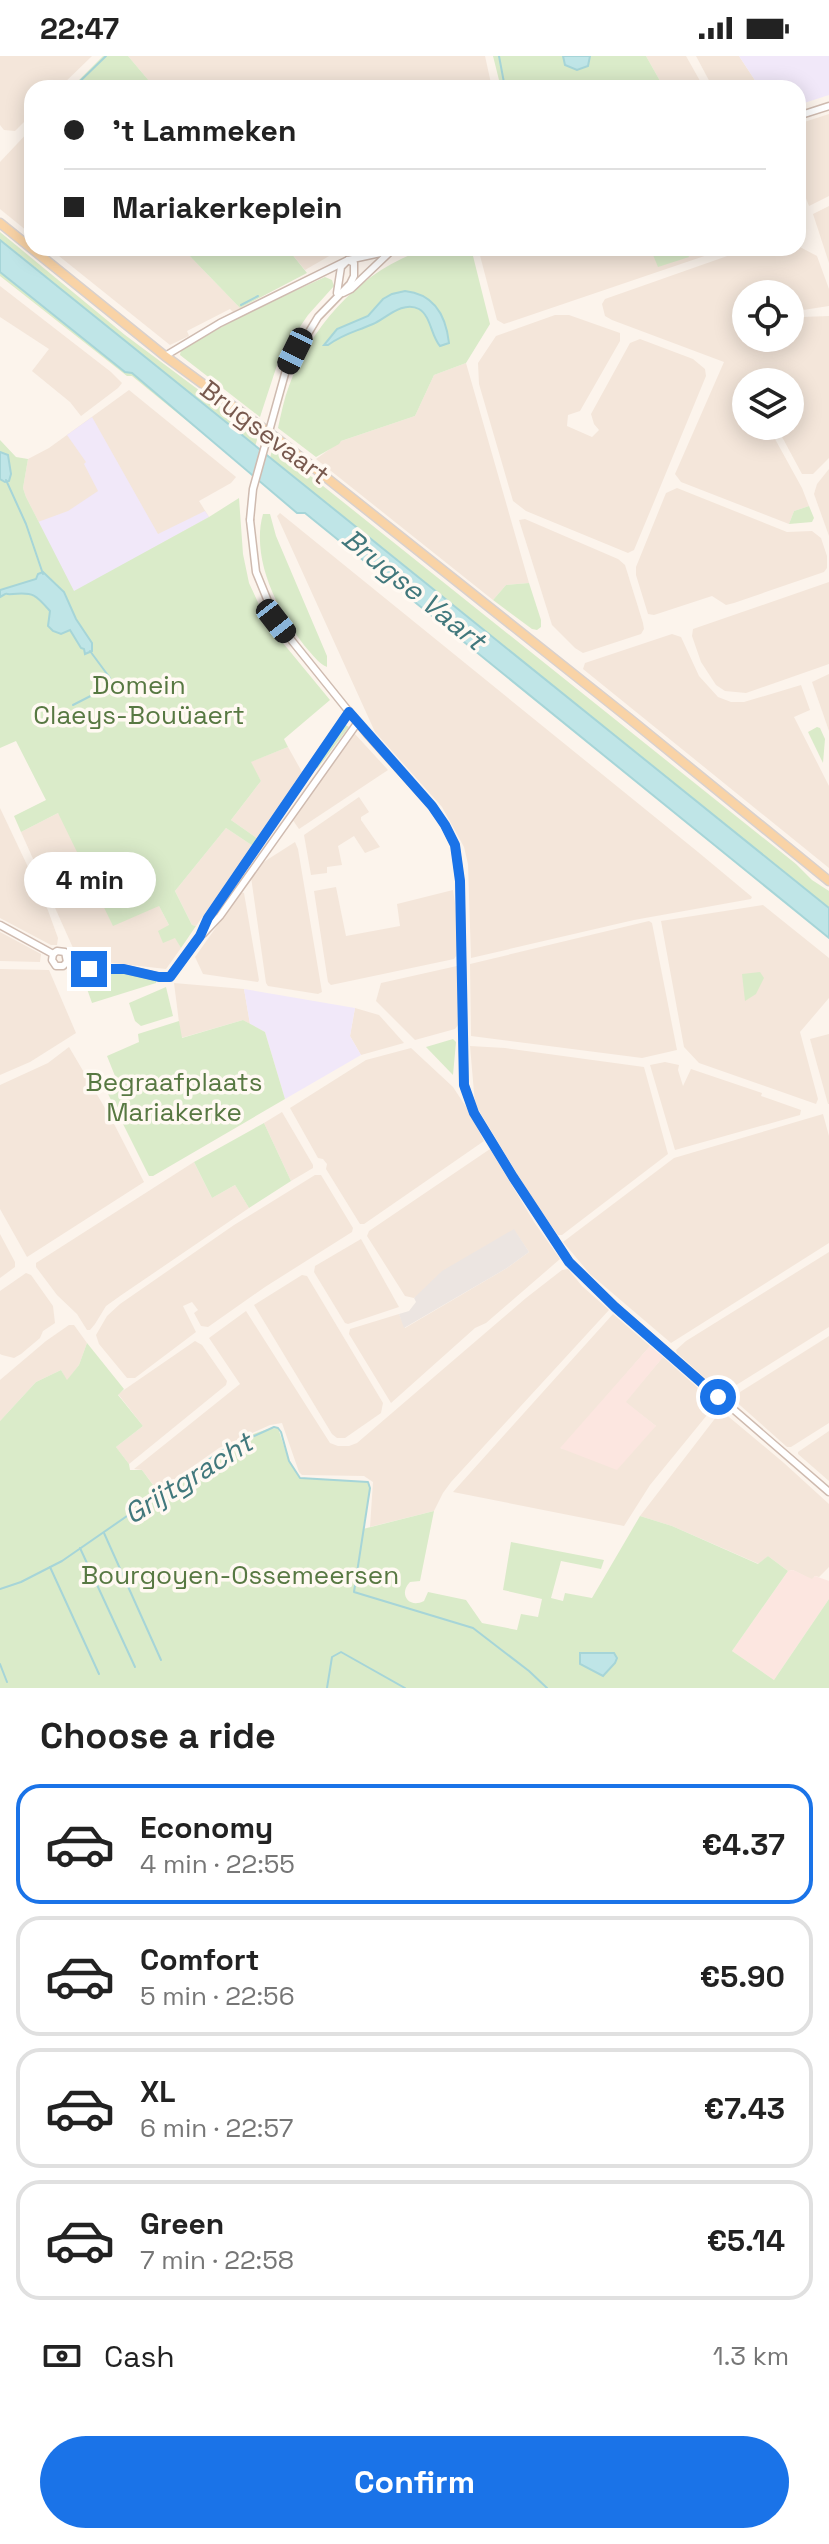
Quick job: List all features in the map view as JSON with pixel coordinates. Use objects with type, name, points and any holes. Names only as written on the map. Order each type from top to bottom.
[{"type":"main road","name":"Brugsevaart","points":[[0,223],[24,242]]},
{"type":"main road","name":"Brugsevaart","points":[[41,256],[643,729],[829,881]]},
{"type":"street","points":[[806,113],[829,106]]},
{"type":"street","points":[[165,356],[220,323],[348,260],[367,256]]},
{"type":"street","points":[[336,296],[351,289],[386,256]]},
{"type":"street","points":[[348,260],[354,263],[354,276],[350,284],[318,317],[286,370],[253,489],[250,520],[256,572],[274,617],[349,712],[432,806],[455,845],[460,865],[464,1085],[474,1113],[513,1177],[579,1273],[829,1492]]},
{"type":"street","points":[[336,296],[341,267],[348,260]]},
{"type":"street","points":[[200,936],[208,918],[349,712]]},
{"type":"street","points":[[67,962],[89,969],[124,969],[170,977],[200,936],[220,916],[358,722]]},
{"type":"street","points":[[0,925],[53,954]]},
{"type":"street","points":[[53,954],[65,952],[67,962]]},
{"type":"street","points":[[53,954],[52,960],[56,966],[67,962]]},
{"type":"shaded area","points":[[0,56],[92,56],[67,80],[24,80],[24,122],[15,131],[4,130],[0,125]]},
{"type":"shaded area","points":[[128,56],[485,56],[490,80],[148,80]]},
{"type":"shaded area","points":[[646,56],[686,56],[700,80],[660,80]]},
{"type":"shaded area","points":[[696,56],[739,56],[755,80],[709,80]]},
{"type":"shaded area","points":[[739,56],[829,56],[829,95],[806,102],[806,80],[755,80]]},
{"type":"shaded area","points":[[829,114],[829,196],[809,206],[806,198],[806,121]]},
{"type":"shaded area","points":[[24,136],[24,228],[0,209],[0,162]]},
{"type":"shaded area","points":[[829,206],[829,263],[813,214]]},
{"type":"shaded area","points":[[806,250],[817,256],[829,289],[829,306],[804,310],[804,280],[732,280],[732,352],[804,352],[804,317],[829,316],[829,458],[813,474],[802,474],[784,440],[804,440],[804,368],[732,368],[732,440],[776,440],[809,506],[794,511],[789,524],[681,482],[675,474],[724,362],[612,320],[605,316],[602,304],[605,299],[727,256],[806,256]]},
{"type":"shaded area","points":[[59,256],[190,256],[240,308],[233,312],[230,309],[187,331],[189,336],[170,345]]},
{"type":"shaded area","points":[[294,256],[329,256],[305,270]]},
{"type":"shaded area","points":[[480,256],[704,256],[504,324],[497,320]]},
{"type":"shaded area","points":[[0,286],[111,372],[122,383],[118,388],[81,416],[70,402],[32,371],[49,349],[0,317]]},
{"type":"shaded area","points":[[555,315],[569,315],[620,333],[620,341],[580,411],[568,415],[567,426],[592,437],[599,430],[591,414],[630,343],[640,339],[693,359],[705,369],[706,376],[634,550],[628,553],[526,511],[513,501],[479,384],[478,363],[496,336]]},
{"type":"shaded area","points":[[466,363],[529,583],[506,585],[493,600],[316,459],[341,441],[415,416],[434,375]]},
{"type":"shaded area","points":[[129,390],[236,477],[199,501],[209,517],[74,592],[26,497],[23,488],[28,459],[49,448]]},
{"type":"shaded area","points":[[92,417],[158,534],[205,511],[209,517],[74,592],[38,522],[68,511],[98,491],[84,464],[86,462],[67,435]]},
{"type":"shaded area","points":[[829,469],[829,536],[814,494],[817,484]]},
{"type":"shaded area","points":[[677,488],[787,532],[812,531],[821,538],[827,568],[824,572],[734,603],[726,605],[712,596],[654,615],[648,614],[636,567],[666,493]]},
{"type":"shaded area","points":[[280,513],[698,852],[751,899],[634,920],[471,958],[468,864],[464,847],[442,807],[375,732],[277,516]]},
{"type":"shaded area","points":[[525,519],[618,559],[625,565],[643,623],[641,634],[583,653],[575,648],[552,625],[519,520]]},
{"type":"shaded area","points":[[829,582],[829,664],[746,693],[725,691],[716,685],[701,662],[692,636],[693,629]]},
{"type":"shaded area","points":[[672,634],[681,637],[699,676],[718,697],[731,702],[744,702],[801,685],[810,710],[794,717],[829,786],[829,868],[583,669],[585,663]]},
{"type":"shaded area","points":[[829,674],[829,731],[812,682]]},
{"type":"shaded area","points":[[354,733],[388,770],[299,829],[292,819]]},
{"type":"shaded area","points":[[288,747],[302,772],[297,784],[258,839],[231,820],[261,781],[250,762]]},
{"type":"shaded area","points":[[359,797],[369,812],[361,820],[380,847],[365,853],[354,836],[338,846],[342,865],[327,867],[327,873],[311,875],[304,835]]},
{"type":"shaded area","points":[[0,808],[46,905],[58,938],[57,945],[51,945],[0,918]]},
{"type":"shaded area","points":[[58,813],[159,906],[181,948],[166,969],[78,959],[21,832]]},
{"type":"shaded area","points":[[226,828],[253,846],[196,926],[192,925],[175,891]]},
{"type":"shaded area","points":[[295,842],[322,992],[318,994],[268,986],[266,983],[251,877],[259,865]]},
{"type":"shaded area","points":[[336,887],[346,936],[400,926],[397,904],[453,890],[456,956],[454,959],[331,985],[328,982],[314,891]]},
{"type":"shaded area","points":[[241,892],[244,893],[258,982],[203,974],[195,957]]},
{"type":"shaded area","points":[[763,905],[829,958],[829,998],[800,1032],[818,1099],[816,1104],[699,1063],[684,1047],[661,921]]},
{"type":"shaded area","points":[[649,921],[652,923],[677,1050],[642,1058],[471,1036],[470,964]]},
{"type":"shaded area","points":[[0,932],[41,954],[40,962],[0,961]]},
{"type":"shaded area","points":[[457,966],[458,1025],[455,1029],[415,1040],[376,1001],[381,983]]},
{"type":"shaded area","points":[[0,969],[49,970],[76,1033],[30,1062],[0,1075]]},
{"type":"shaded area","points":[[174,983],[244,989],[250,1024],[243,1020],[181,1038]]},
{"type":"shaded area","points":[[244,989],[355,1008],[350,1036],[361,1055],[285,1099],[265,1032],[250,1024]]},
{"type":"shaded area","points":[[355,1008],[379,1015],[404,1043],[361,1055],[350,1036]]},
{"type":"shaded area","points":[[829,1034],[829,1104],[828,1104],[810,1039]]},
{"type":"shaded area","points":[[470,1046],[644,1067],[668,1154],[558,1235],[475,1104]]},
{"type":"shaded area","points":[[69,1047],[144,1182],[27,1257],[0,1209],[0,1085],[48,1063]]},
{"type":"shaded area","points":[[411,1048],[453,1087],[484,1141],[360,1224],[326,1169],[327,1164],[318,1158],[290,1108],[366,1060]]},
{"type":"shaded area","points":[[665,1062],[679,1065],[683,1086],[691,1069],[762,1093],[761,1096],[801,1110],[800,1115],[675,1150],[650,1065]]},
{"type":"shaded area","points":[[282,1112],[313,1165],[313,1168],[291,1181],[264,1123]]},
{"type":"shaded area","points":[[823,1114],[829,1136],[829,1243],[671,1343],[590,1274],[563,1242],[674,1158]]},
{"type":"shaded area","points":[[490,1149],[560,1259],[486,1323],[475,1328],[391,1403],[349,1334],[350,1329],[399,1314],[405,1328],[529,1252],[514,1230],[414,1298],[405,1296],[367,1236],[369,1231]]},
{"type":"shaded area","points":[[194,1162],[212,1198],[235,1185],[249,1208],[106,1306],[95,1324],[87,1330],[77,1314],[57,1295],[36,1263]]},
{"type":"shaded area","points":[[315,1175],[321,1175],[353,1228],[352,1232],[208,1327],[201,1326],[194,1313],[198,1310],[192,1302],[183,1306],[196,1332],[135,1378],[127,1378],[99,1344],[96,1335],[107,1316],[234,1225]]},
{"type":"shaded area","points":[[514,1229],[529,1252],[404,1328],[399,1314],[409,1311],[416,1302],[414,1298],[442,1271]]},
{"type":"shaded area","points":[[0,1234],[15,1267],[0,1278]]},
{"type":"shaded area","points":[[361,1239],[399,1307],[348,1324],[314,1272],[315,1266]]},
{"type":"shaded area","points":[[829,1252],[829,1327],[725,1392],[721,1392],[677,1353],[676,1350],[686,1341]]},
{"type":"shaded area","points":[[568,1269],[609,1310],[451,1482],[434,1511],[370,1527],[373,1482],[364,1476],[302,1475],[282,1423],[270,1425],[219,1448],[158,1491],[142,1470],[134,1469],[240,1384],[209,1338],[246,1311],[330,1443],[349,1446],[357,1443],[526,1298],[562,1270]]},
{"type":"shaded area","points":[[26,1273],[31,1275],[53,1306],[55,1323],[14,1358],[0,1354],[0,1291]]},
{"type":"shaded area","points":[[302,1275],[307,1276],[383,1403],[381,1413],[345,1438],[332,1434],[254,1305]]},
{"type":"shaded area","points":[[613,1314],[650,1346],[561,1449],[656,1426],[625,1402],[663,1357],[716,1404],[650,1485],[624,1526],[453,1492]]},
{"type":"shaded area","points":[[69,1325],[74,1325],[87,1343],[79,1365],[67,1381],[61,1370],[36,1382],[0,1421],[0,1380]]},
{"type":"shaded area","points":[[829,1336],[829,1423],[787,1447],[733,1399]]},
{"type":"shaded area","points":[[195,1341],[202,1345],[227,1381],[226,1385],[129,1464],[116,1447],[143,1426],[118,1394]]},
{"type":"shaded area","points":[[650,1346],[663,1357],[626,1402],[656,1426],[617,1470],[560,1448]]},
{"type":"shaded area","points":[[720,1412],[829,1504],[829,1567],[819,1577],[815,1576],[812,1580],[793,1570],[788,1571],[768,1556],[759,1564],[672,1526],[640,1516]]},
{"type":"shaded area","points":[[829,1431],[829,1481],[798,1452]]},
{"type":"shaded area","points":[[793,1570],[812,1579],[815,1576],[829,1581],[829,1599],[774,1680],[732,1651],[788,1571]]},
{"type":"green space","points":[[103,56],[128,56],[148,80],[79,80]]},
{"type":"green space","points":[[493,56],[646,56],[660,80],[499,80]]},
{"type":"green space","points":[[0,232],[24,252],[24,256],[29,256],[125,335],[251,429],[248,433],[255,438],[258,436],[255,447],[0,240]]},
{"type":"green space","points":[[190,256],[293,256],[307,273],[240,308]]},
{"type":"green space","points":[[473,256],[490,324],[466,363],[434,375],[415,416],[341,441],[316,457],[278,428],[287,391],[299,363],[344,300],[383,269],[406,257]]},
{"type":"green space","points":[[653,256],[689,257],[658,267]]},
{"type":"green space","points":[[0,272],[125,372],[132,373],[230,456],[132,376],[127,376],[0,276]]},
{"type":"green space","points":[[325,277],[332,280],[334,286],[308,315],[280,356],[260,417],[180,355],[181,349],[253,310]]},
{"type":"green space","name":"Domein Claeys-Bouüaert","points":[[0,440],[16,457],[28,459],[23,488],[26,497],[74,591],[239,498],[243,554],[249,583],[269,626],[330,700],[284,739],[288,747],[251,762],[261,781],[231,820],[258,839],[253,846],[226,828],[175,891],[192,925],[196,926],[181,948],[175,938],[163,943],[158,931],[169,925],[159,906],[113,926],[58,813],[21,832],[14,816],[46,800],[16,741],[0,748]]},
{"type":"green space","points":[[273,446],[829,891],[829,908],[270,458]]},
{"type":"green space","points":[[809,506],[814,518],[812,522],[789,524],[794,511]]},
{"type":"green space","points":[[263,514],[270,514],[276,536],[327,656],[327,667],[298,637],[270,587],[261,550]]},
{"type":"green space","points":[[529,583],[541,620],[541,627],[537,630],[493,600],[506,585]]},
{"type":"green space","points":[[344,724],[349,727],[317,769],[315,766]]},
{"type":"green space","points":[[817,727],[825,739],[823,763],[808,732]]},
{"type":"green space","points":[[84,972],[127,974],[156,980],[156,983],[92,1003],[86,986],[90,980],[83,975]]},
{"type":"green space","points":[[760,972],[764,978],[756,994],[745,1001],[742,974]]},
{"type":"green space","points":[[166,987],[173,1016],[141,1026],[135,1021],[129,1003]]},
{"type":"green space","name":"Begraafplaats Mariakerke","points":[[243,1020],[265,1032],[285,1099],[149,1176],[105,1088],[117,1081],[107,1056],[139,1042],[138,1034],[179,1021],[182,1038]]},
{"type":"green space","points":[[453,1039],[456,1042],[453,1075],[426,1047]]},
{"type":"green space","points":[[264,1123],[291,1181],[249,1208],[235,1185],[212,1198],[194,1162]]},
{"type":"green space","name":"Bourgoyen-Ossemeersen","points":[[87,1343],[124,1389],[118,1395],[143,1426],[116,1447],[130,1470],[142,1470],[159,1493],[233,1444],[265,1430],[278,1428],[289,1461],[300,1478],[368,1482],[370,1488],[363,1529],[434,1511],[420,1581],[410,1582],[405,1591],[410,1602],[424,1601],[428,1592],[466,1600],[482,1623],[517,1630],[521,1614],[538,1617],[542,1599],[503,1590],[511,1542],[604,1560],[601,1569],[561,1561],[551,1598],[563,1601],[565,1593],[592,1598],[640,1516],[672,1526],[758,1564],[768,1556],[788,1571],[732,1651],[774,1680],[829,1599],[829,1688],[0,1688],[0,1421],[36,1382],[61,1370],[67,1380],[79,1365]]},
{"type":"water","points":[[563,56],[590,56],[588,66],[577,70],[565,65]]},
{"type":"water","name":"Brugse Vaart","points":[[0,240],[829,908],[829,938],[305,513],[297,513],[132,373],[125,372],[0,272]]},
{"type":"water","points":[[405,291],[424,297],[437,308],[449,343],[440,346],[423,312],[407,307],[324,345],[337,329],[368,316],[383,299]]},
{"type":"water","points":[[0,452],[8,455],[11,474],[9,481],[5,482],[0,479]]},
{"type":"water","points":[[43,572],[64,592],[76,619],[92,643],[92,651],[85,654],[70,630],[61,634],[53,631],[48,626],[50,611],[34,596],[6,594],[0,597],[0,590],[36,579]]},
{"type":"water","points":[[580,1653],[614,1653],[617,1658],[603,1676],[580,1664]]},
{"type":"waterway","points":[[81,80],[106,56]]},
{"type":"waterway","points":[[499,56],[504,80]]},
{"type":"waterway","points":[[241,305],[258,296]]},
{"type":"waterway","points":[[6,480],[26,524],[43,574]]},
{"type":"waterway","points":[[73,705],[108,687],[110,678],[90,651]]},
{"type":"waterway","name":"Grijtgracht","points":[[0,1589],[62,1561],[221,1451],[274,1427],[281,1432],[289,1461],[300,1478],[368,1482],[370,1488],[354,1592],[473,1628],[547,1688]]},
{"type":"waterway","points":[[104,1533],[161,1660]]},
{"type":"waterway","points":[[80,1548],[135,1667]]},
{"type":"waterway","points":[[50,1567],[99,1674]]},
{"type":"waterway","points":[[327,1688],[332,1657],[341,1652],[405,1688]]},
{"type":"waterway","points":[[0,1664],[7,1682]]},
{"type":"route","points":[[89,969],[124,969],[170,977],[349,712],[418,788],[445,825],[455,845],[460,865],[464,1085],[474,1113],[569,1262],[615,1307],[718,1397]]}]
